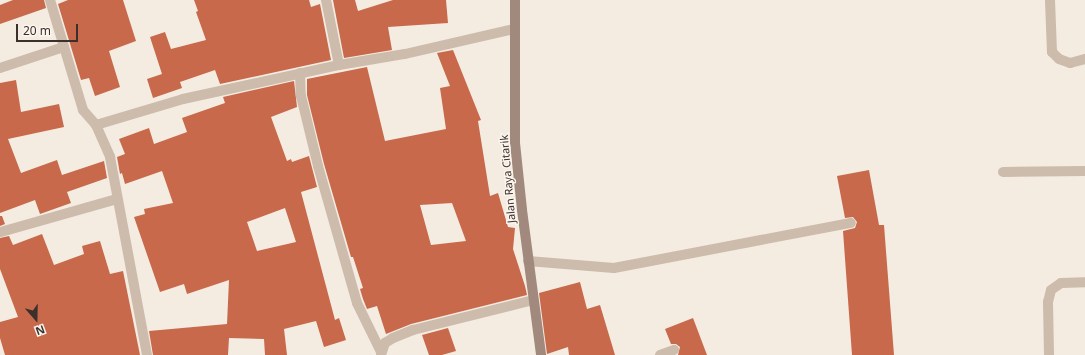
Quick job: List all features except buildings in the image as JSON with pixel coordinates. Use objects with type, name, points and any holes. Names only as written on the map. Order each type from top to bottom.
[{"type":"street","points":[[50,0],[83,110],[96,125],[110,157],[148,355]]},
{"type":"street","points":[[326,0],[339,65]]},
{"type":"street","name":"Jalan Raya Citarik","points":[[515,0],[515,143],[540,355]]},
{"type":"street","points":[[1050,0],[1052,52],[1059,59],[1070,63],[1085,59]]},
{"type":"street","points":[[96,125],[183,100],[339,65],[405,54],[514,29]]},
{"type":"street","points":[[0,68],[64,47]]},
{"type":"street","points":[[300,74],[301,96],[318,166],[357,303],[381,353]]},
{"type":"street","points":[[1003,172],[1085,171]]},
{"type":"street","points":[[1,232],[117,199]]},
{"type":"street","points":[[528,261],[614,268],[851,223]]},
{"type":"street","points":[[1049,355],[1048,302],[1051,290],[1061,283],[1085,282]]},
{"type":"street","points":[[381,353],[385,343],[413,330],[533,300]]},
{"type":"street","points":[[660,355],[674,350]]}]
